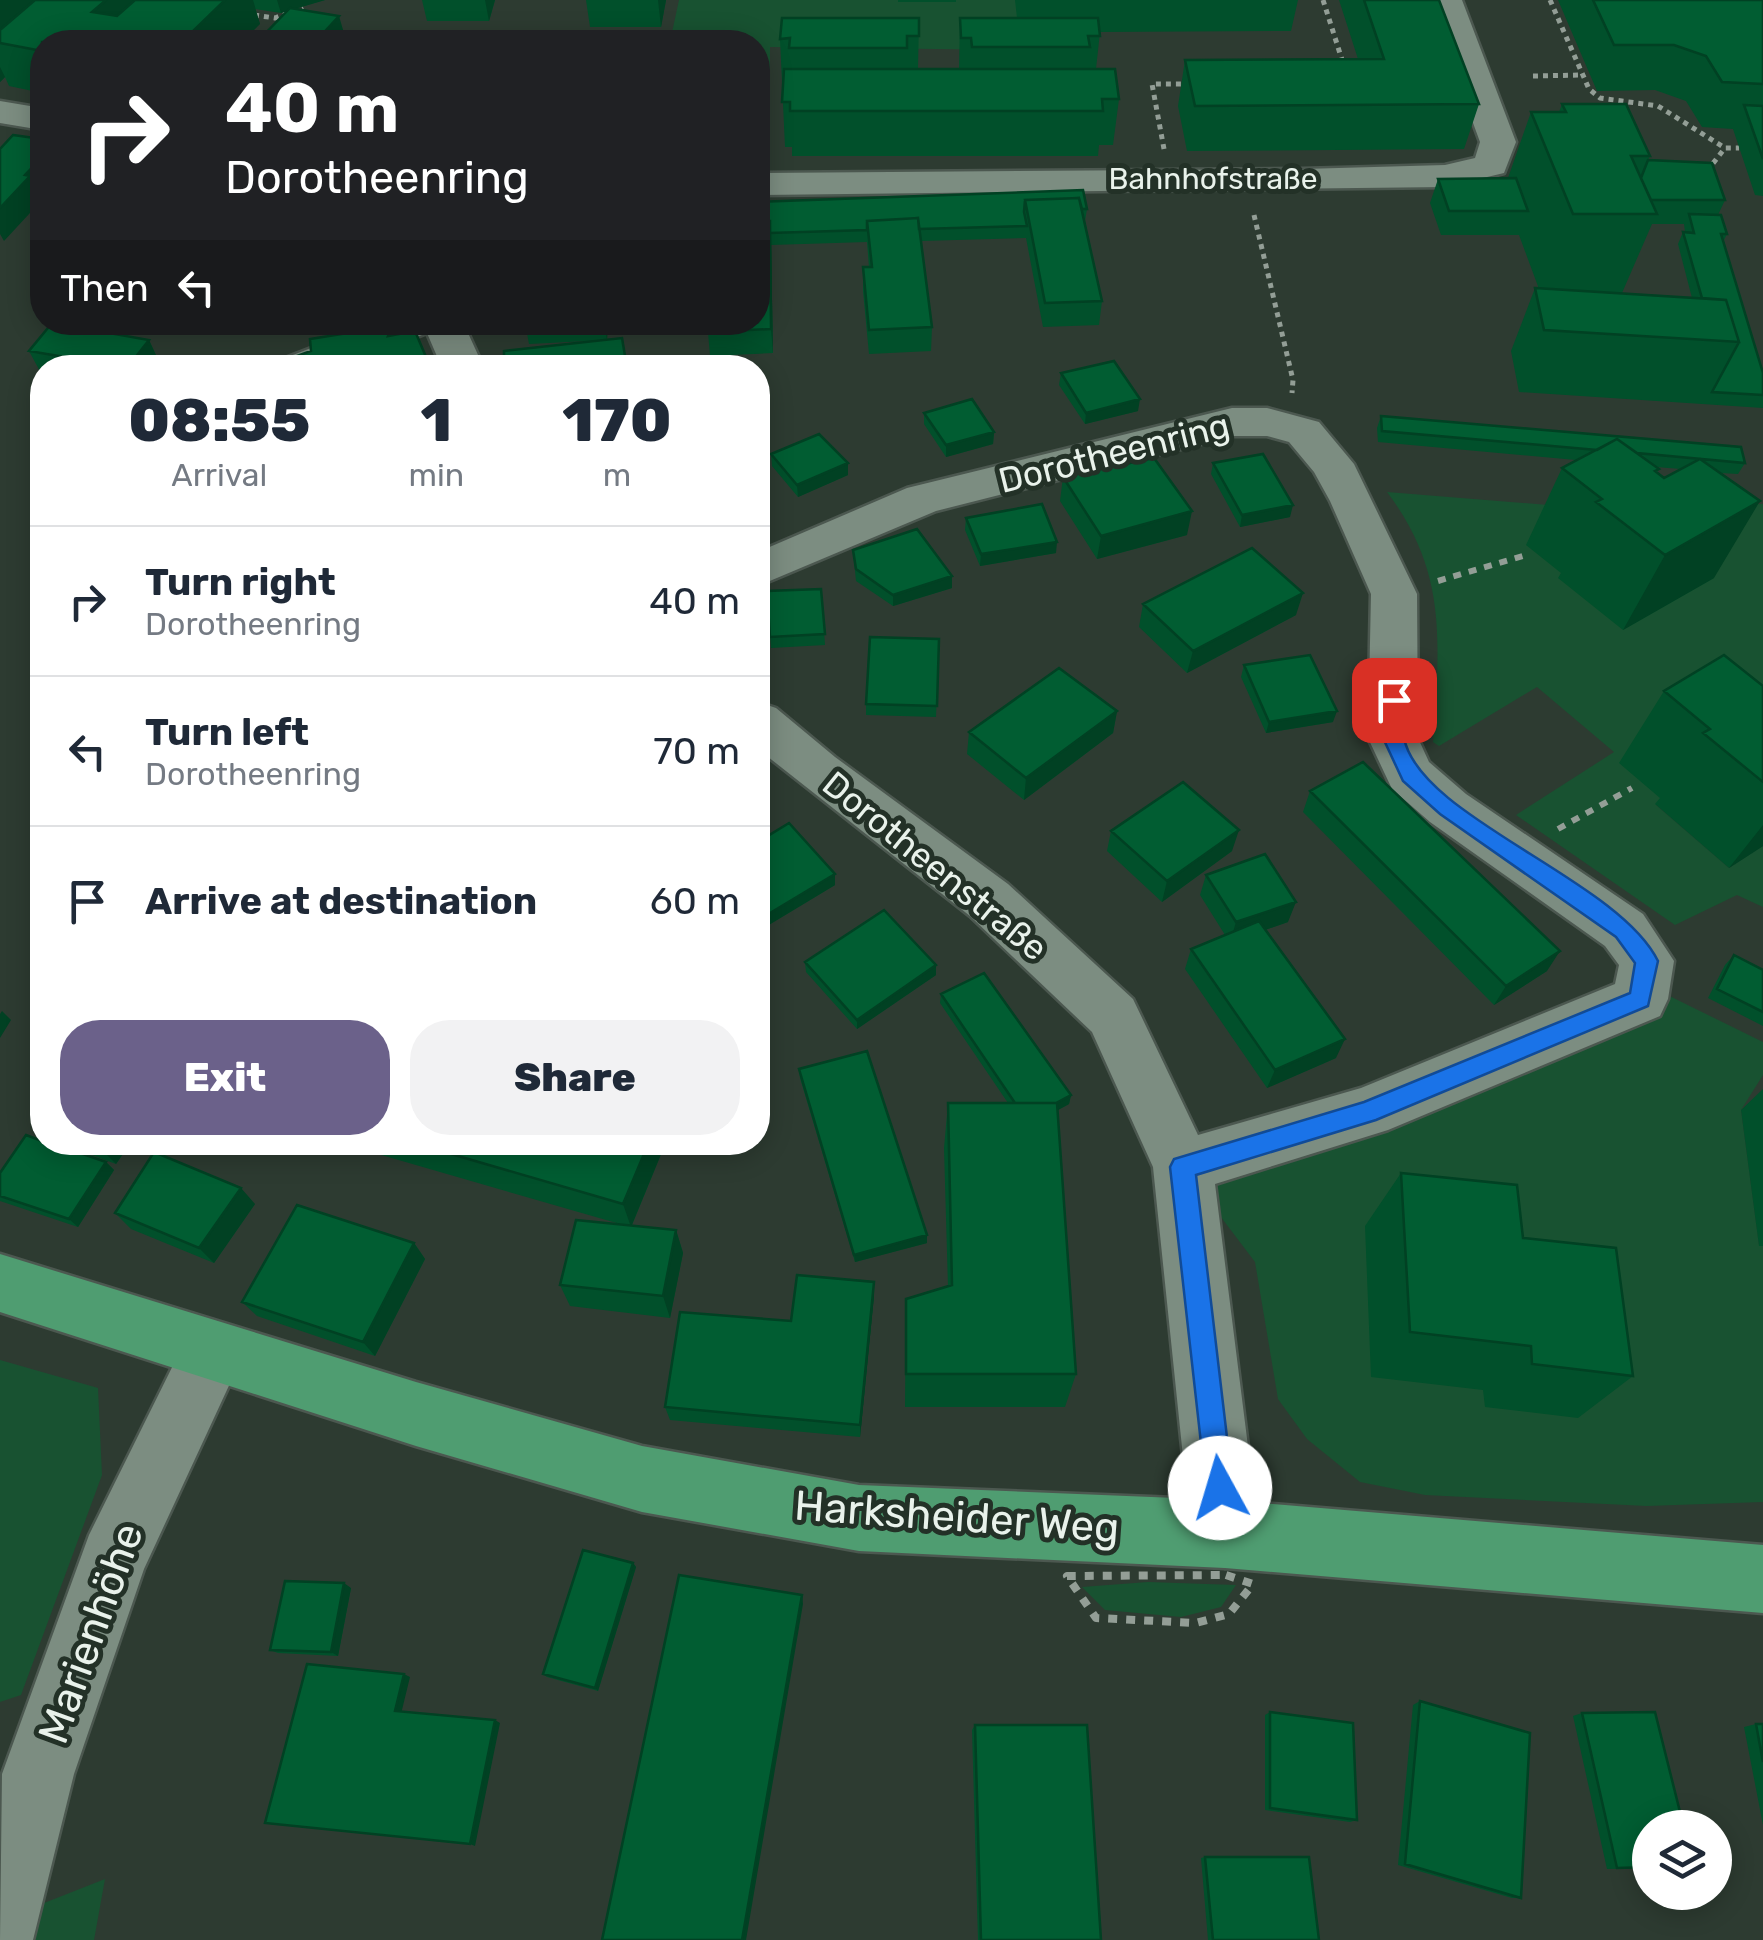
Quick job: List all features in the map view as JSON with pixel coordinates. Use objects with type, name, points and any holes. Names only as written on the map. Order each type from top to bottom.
[{"type":"main road","name":"Harksheider Weg","points":[[0,1283],[642,1479],[823,1512],[1239,1559],[1763,1578]]},
{"type":"street","name":"Bahnhofstraße","points":[[770,184],[1445,176],[1509,167],[1445,0]]},
{"type":"street","points":[[0,112],[30,117]]},
{"type":"street","points":[[333,355],[385,335]]},
{"type":"street","name":"Dorotheenring","points":[[770,565],[923,499],[1249,422],[1304,432],[1332,464],[1394,594],[1394,738],[1410,775],[1448,808],[1624,930],[1647,961],[1640,999],[1368,1112],[1183,1167]]},
{"type":"street","name":"Dorotheenstraße","points":[[770,731],[816,771],[989,900],[1113,1016],[1183,1167],[1239,1559]]},
{"type":"street","name":"Marienhöhe","points":[[0,1926],[38,1774],[113,1559],[213,1351]]},
{"type":"path","points":[[1324,0],[1344,66],[1360,65]]},
{"type":"path","points":[[1550,0],[1589,90],[1600,98],[1658,106],[1724,148],[1740,148]]},
{"type":"path","points":[[239,12],[275,18],[303,6]]},
{"type":"path","points":[[1330,19],[1345,19]]},
{"type":"path","points":[[1533,76],[1583,75]]},
{"type":"path","points":[[1164,144],[1152,84],[1206,84]]},
{"type":"path","points":[[1703,177],[1724,148]]},
{"type":"path","points":[[1246,180],[1293,380],[1292,402],[1249,422]]},
{"type":"path","points":[[1394,594],[1524,556]]},
{"type":"path","points":[[1513,854],[1632,788]]},
{"type":"path","points":[[1067,1576],[1096,1618],[1196,1624],[1230,1614],[1239,1559]]},
{"type":"green space","points":[[679,0],[1022,0],[1022,50],[770,47],[770,30],[673,30]]},
{"type":"green space","points":[[1387,492],[1573,507],[1763,504],[1763,753],[1656,805],[1729,868],[1763,846],[1763,907],[1737,895],[1675,925],[1516,815],[1614,752],[1537,687],[1439,746],[1433,742],[1436,611],[1421,552]]},
{"type":"green space","points":[[1643,983],[1763,1042],[1763,1075],[1741,1110],[1759,1245],[1763,1246],[1763,1502],[1647,1506],[1425,1495],[1360,1482],[1307,1439],[1278,1399],[1255,1262],[1183,1167]]},
{"type":"green space","points":[[0,1360],[98,1388],[102,1475],[21,1695],[0,1702]]},
{"type":"green space","points":[[1148,1582],[1236,1585],[1221,1607],[1181,1617],[1105,1610],[1082,1587]]},
{"type":"green space","points":[[105,1879],[94,1940],[33,1940],[39,1905]]},
{"type":"building","points":[[35,0],[106,0],[92,12],[117,16],[135,0],[225,0],[194,30],[30,30],[30,49],[0,43],[0,30]]},
{"type":"building","points":[[1364,0],[1439,0],[1479,104],[1195,106],[1185,60],[1384,59]]},
{"type":"building","points":[[1593,0],[1763,0],[1763,84],[1722,82],[1706,56],[1674,45],[1614,45]]},
{"type":"building","points":[[290,8],[339,16],[326,30],[269,30]]},
{"type":"building","points":[[782,18],[919,18],[919,36],[907,36],[907,48],[789,48],[790,38],[780,39]]},
{"type":"building","points":[[960,18],[1098,18],[1100,36],[1088,36],[1090,47],[972,47],[971,38],[961,38]]},
{"type":"building","points":[[784,69],[1115,69],[1119,99],[1102,99],[1103,111],[790,111],[790,102],[782,102]]},
{"type":"building","points":[[1562,104],[1626,104],[1650,156],[1631,156],[1657,214],[1573,214],[1531,112],[1566,112]]},
{"type":"building","points":[[1744,105],[1763,106],[1763,159]]},
{"type":"building","points":[[13,135],[30,137],[30,170],[25,175],[30,176],[0,208],[0,149]]},
{"type":"building","points":[[1648,160],[1712,163],[1725,200],[1651,200],[1641,178]]},
{"type":"building","points":[[1516,178],[1528,211],[1449,211],[1438,179]]},
{"type":"building","points":[[1083,190],[1087,209],[1082,209],[1079,198],[1025,200],[1027,226],[919,229],[918,218],[867,221],[867,230],[770,233],[770,202]]},
{"type":"building","points":[[1079,198],[1102,301],[1045,303],[1025,200]]},
{"type":"building","points":[[1689,214],[1721,215],[1727,234],[1721,234],[1763,373],[1763,395],[1712,392],[1739,342],[1726,300],[1702,298],[1683,232],[1694,233]]},
{"type":"building","points":[[918,218],[932,327],[869,330],[863,267],[872,267],[867,221]]},
{"type":"building","points":[[1535,288],[1726,300],[1739,342],[1544,330]]},
{"type":"building","points":[[42,335],[120,335],[149,340],[137,355],[52,355],[29,351]]},
{"type":"building","points":[[335,335],[417,335],[425,355],[300,355],[311,351],[310,339]]},
{"type":"building","points":[[622,338],[625,355],[504,355],[504,351]]},
{"type":"building","points":[[1114,361],[1140,399],[1086,413],[1061,373]]},
{"type":"building","points":[[972,399],[994,432],[946,445],[924,413]]},
{"type":"building","points":[[1381,416],[1741,447],[1745,463],[1637,453],[1617,439],[1597,450],[1382,431]]},
{"type":"building","points":[[819,434],[848,463],[797,485],[771,454]]},
{"type":"building","points":[[1617,439],[1659,469],[1655,471],[1664,478],[1700,459],[1760,501],[1665,555],[1596,502],[1602,499],[1562,468]]},
{"type":"building","points":[[1263,454],[1293,505],[1242,515],[1213,463]]},
{"type":"building","points":[[1154,458],[1192,511],[1101,536],[1063,477]]},
{"type":"building","points":[[1042,504],[1057,542],[981,554],[966,518]]},
{"type":"building","points":[[917,529],[952,576],[893,595],[856,569],[853,550]]},
{"type":"building","points":[[1252,548],[1303,593],[1193,651],[1143,604]]},
{"type":"building","points":[[821,589],[825,634],[770,637],[770,591]]},
{"type":"building","points":[[870,637],[939,639],[937,706],[866,704]]},
{"type":"building","points":[[1310,655],[1337,711],[1269,722],[1244,665]]},
{"type":"building","points":[[1724,655],[1763,686],[1763,782],[1703,733],[1710,729],[1664,691]]},
{"type":"building","points":[[1059,668],[1117,711],[1026,778],[969,732]]},
{"type":"building","points":[[1363,762],[1560,951],[1506,986],[1310,791]]},
{"type":"building","points":[[1183,782],[1239,830],[1167,881],[1111,831]]},
{"type":"building","points":[[789,823],[835,874],[770,913],[770,835]]},
{"type":"building","points":[[1265,854],[1296,902],[1236,922],[1206,875]]},
{"type":"building","points":[[884,910],[936,965],[857,1020],[805,962]]},
{"type":"building","points":[[1259,921],[1345,1039],[1275,1070],[1191,949]]},
{"type":"building","points":[[1734,955],[1763,970],[1763,1012],[1717,989]]},
{"type":"building","points":[[984,973],[1071,1095],[1056,1103],[1015,1103],[941,994]]},
{"type":"building","points":[[867,1051],[927,1235],[854,1255],[799,1069]]},
{"type":"building","points":[[948,1103],[1057,1103],[1076,1374],[906,1374],[906,1299],[952,1285]]},
{"type":"building","points":[[26,1135],[30,1136],[30,1155],[86,1155],[106,1162],[69,1219],[0,1196],[0,1173]]},
{"type":"building","points":[[152,1155],[161,1155],[241,1188],[199,1248],[115,1213]]},
{"type":"building","points":[[455,1155],[644,1155],[623,1204]]},
{"type":"building","points":[[1401,1173],[1517,1185],[1523,1238],[1616,1248],[1633,1376],[1532,1364],[1531,1346],[1410,1332]]},
{"type":"building","points":[[297,1205],[414,1243],[363,1342],[242,1302]]},
{"type":"building","points":[[576,1220],[676,1230],[663,1296],[560,1285]]},
{"type":"building","points":[[797,1275],[874,1282],[860,1425],[665,1407],[680,1312],[791,1321]]},
{"type":"building","points":[[583,1550],[633,1563],[595,1688],[543,1674]]},
{"type":"building","points":[[679,1575],[802,1595],[742,1940],[602,1940]]},
{"type":"building","points":[[285,1581],[344,1583],[331,1652],[270,1650]]},
{"type":"building","points":[[307,1664],[404,1674],[395,1711],[495,1720],[470,1844],[265,1823]]},
{"type":"building","points":[[1420,1701],[1530,1733],[1521,1898],[1405,1864]]},
{"type":"building","points":[[1270,1712],[1353,1723],[1357,1820],[1270,1808]]},
{"type":"building","points":[[1655,1712],[1680,1810],[1632,1810],[1632,1868],[1617,1868],[1582,1713]]},
{"type":"building","points":[[1756,1724],[1763,1724],[1763,1762]]},
{"type":"building","points":[[975,1725],[1087,1725],[1101,1940],[981,1940]]},
{"type":"building","points":[[1205,1857],[1309,1857],[1319,1940],[1213,1940]]},
{"type":"route","points":[[1220,1488],[1183,1167],[1368,1112],[1640,999],[1647,961],[1624,930],[1448,808],[1410,775],[1394,738],[1394,700]]}]
